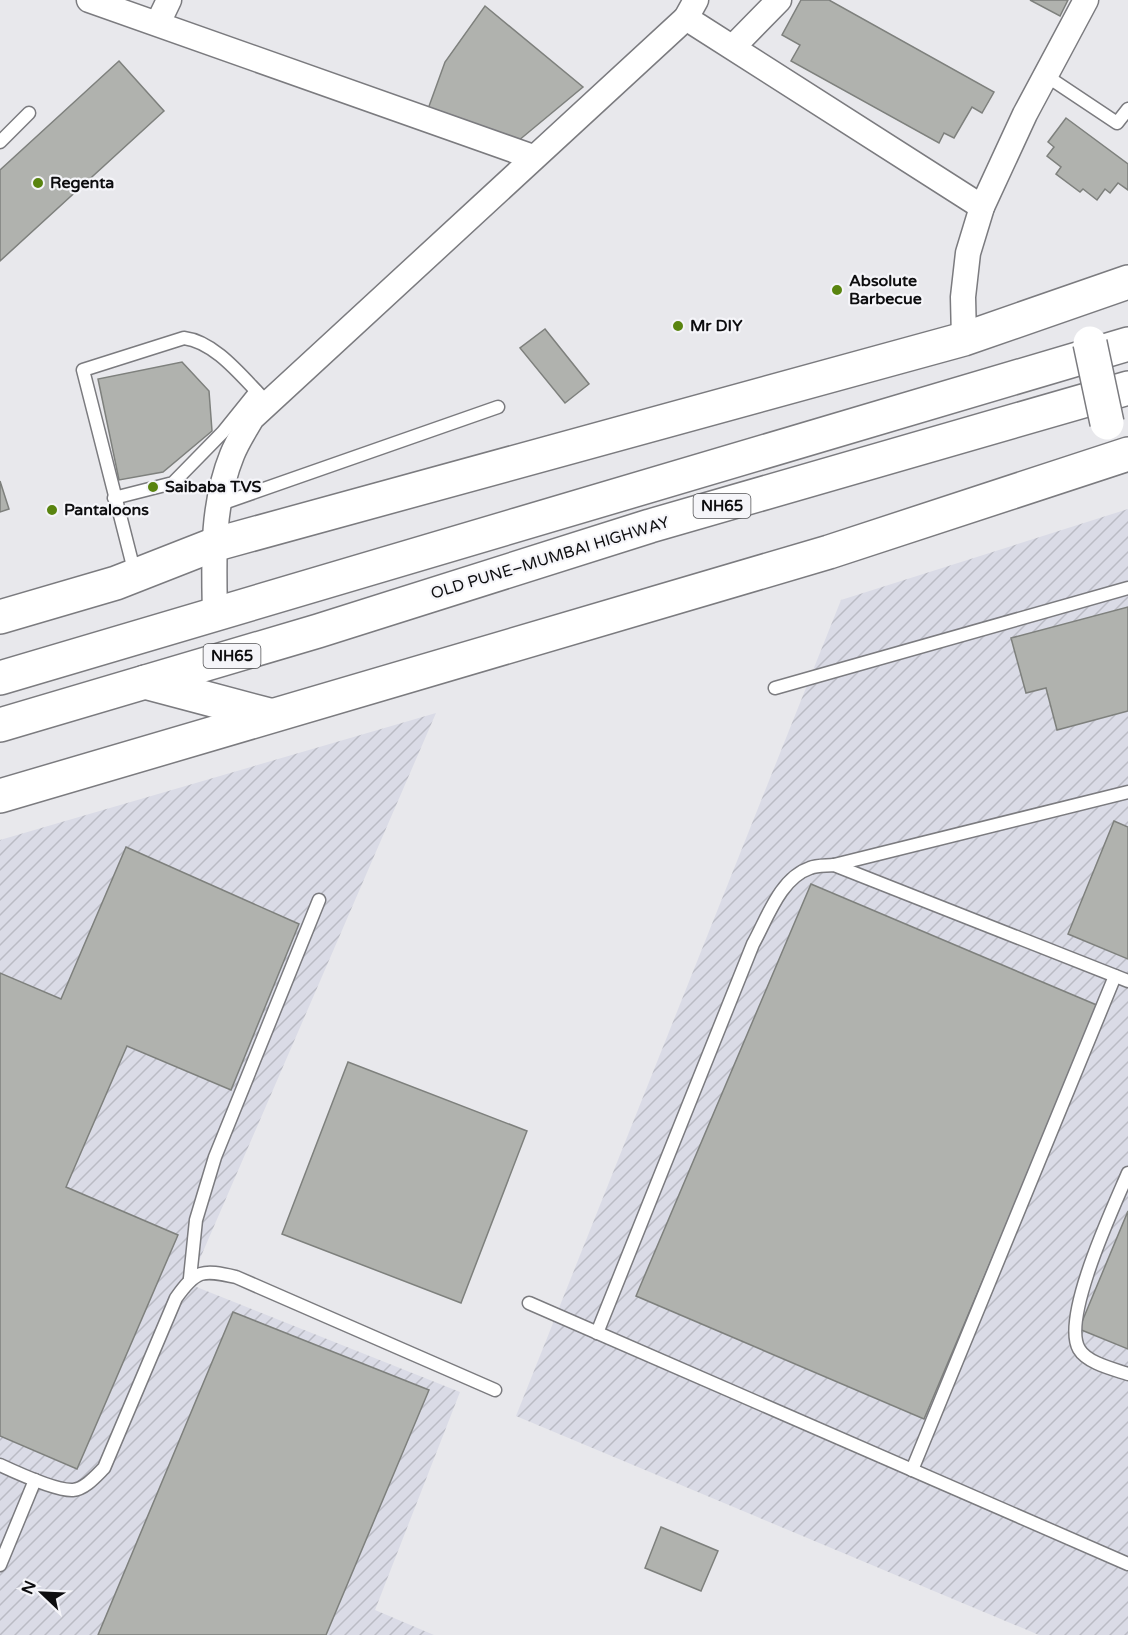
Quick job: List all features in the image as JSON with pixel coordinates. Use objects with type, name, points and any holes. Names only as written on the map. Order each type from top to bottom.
[{"type":"main road","points":[[0,617],[136,575],[213,545],[964,339],[1128,282]]},
{"type":"main road","points":[[0,796],[829,552],[1121,456],[1107,423],[1081,298]]},
{"type":"main road","name":"NH65","points":[[0,678],[1128,344]]},
{"type":"main road","name":"OLD PUNE–MUMBAI HIGHWAY","points":[[146,682],[650,526],[1128,388]]},
{"type":"main road","points":[[146,682],[269,715]]},
{"type":"main road","name":"NH65","points":[[0,724],[146,682]]},
{"type":"street","points":[[89,0],[533,157]]},
{"type":"street","points":[[158,23],[169,0]]},
{"type":"street","points":[[733,48],[779,0]]},
{"type":"street","points":[[964,339],[963,297],[968,253],[982,207],[1024,114],[1086,0]]},
{"type":"street","points":[[215,616],[213,545],[219,505],[232,454],[262,397],[533,157],[691,9],[733,48],[982,207]]},
{"type":"lane","points":[[1046,75],[1117,123],[1128,109]]},
{"type":"lane","points":[[0,142],[29,112]]},
{"type":"lane","points":[[114,498],[173,483],[223,432],[262,397],[221,357],[194,339],[184,338],[83,370],[114,498],[136,575]]},
{"type":"lane","points":[[219,505],[498,407]]},
{"type":"lane","points":[[775,688],[1128,588]]},
{"type":"lane","points":[[597,1333],[753,944],[778,898],[791,881],[810,868],[834,865],[1128,792]]},
{"type":"lane","points":[[834,865],[1128,981]]},
{"type":"lane","points":[[0,1465],[35,1480],[73,1490],[87,1483],[104,1468],[176,1298],[190,1278],[196,1220],[215,1157],[318,900]]},
{"type":"lane","points":[[912,1470],[1115,976]]},
{"type":"lane","points":[[1128,1173],[1079,1297],[1074,1330],[1079,1350],[1095,1362],[1128,1374]]},
{"type":"lane","points":[[190,1278],[212,1271],[236,1277],[495,1390]]},
{"type":"lane","points":[[529,1304],[1128,1564]]},
{"type":"lane","points":[[0,1565],[35,1480]]},
{"type":"shaded area","points":[[1128,509],[1128,1635],[1039,1635],[516,1416],[841,600]]},
{"type":"shaded area","points":[[436,713],[189,1284],[460,1392],[375,1610],[434,1635],[0,1635],[0,840]]},
{"type":"building","points":[[801,0],[829,0],[994,92],[982,113],[972,107],[954,138],[944,133],[939,143],[791,61],[800,45],[782,35]]},
{"type":"building","points":[[1030,0],[1068,0],[1060,16]]},
{"type":"building","points":[[485,6],[583,87],[518,141],[428,109],[445,62]]},
{"type":"building","points":[[119,61],[164,111],[0,261],[0,170]]},
{"type":"building","points":[[1066,118],[1128,164],[1128,190],[1118,183],[1110,193],[1105,189],[1097,200],[1083,189],[1080,192],[1056,174],[1061,167],[1047,156],[1054,147],[1048,142]]},
{"type":"building","points":[[545,329],[589,384],[565,403],[520,348]]},
{"type":"building","points":[[182,362],[209,391],[212,431],[163,472],[119,480],[98,379]]},
{"type":"building","points":[[0,481],[9,509],[0,512]]},
{"type":"building","points":[[1128,607],[1128,711],[1057,730],[1046,688],[1026,693],[1011,638]]},
{"type":"building","points":[[1114,821],[1128,827],[1128,959],[1068,934]]},
{"type":"building","points":[[126,847],[299,924],[231,1090],[127,1046],[66,1187],[178,1235],[77,1469],[0,1436],[0,973],[61,999]]},
{"type":"building","points":[[811,884],[1099,1006],[924,1419],[636,1296]]},
{"type":"building","points":[[348,1062],[527,1131],[461,1303],[282,1234]]},
{"type":"building","points":[[1128,1211],[1128,1349],[1079,1329]]},
{"type":"building","points":[[233,1312],[429,1390],[326,1635],[98,1635]]},
{"type":"building","points":[[661,1527],[718,1551],[701,1591],[645,1568]]},
{"type":"place","name":"Regenta","points":[[38,183]]},
{"type":"place","name":"Absolute Barbecue","points":[[837,290]]},
{"type":"place","name":"Mr DIY","points":[[678,326]]},
{"type":"place","name":"Saibaba TVS","points":[[153,487]]},
{"type":"place","name":"Pantaloons","points":[[52,510]]}]
